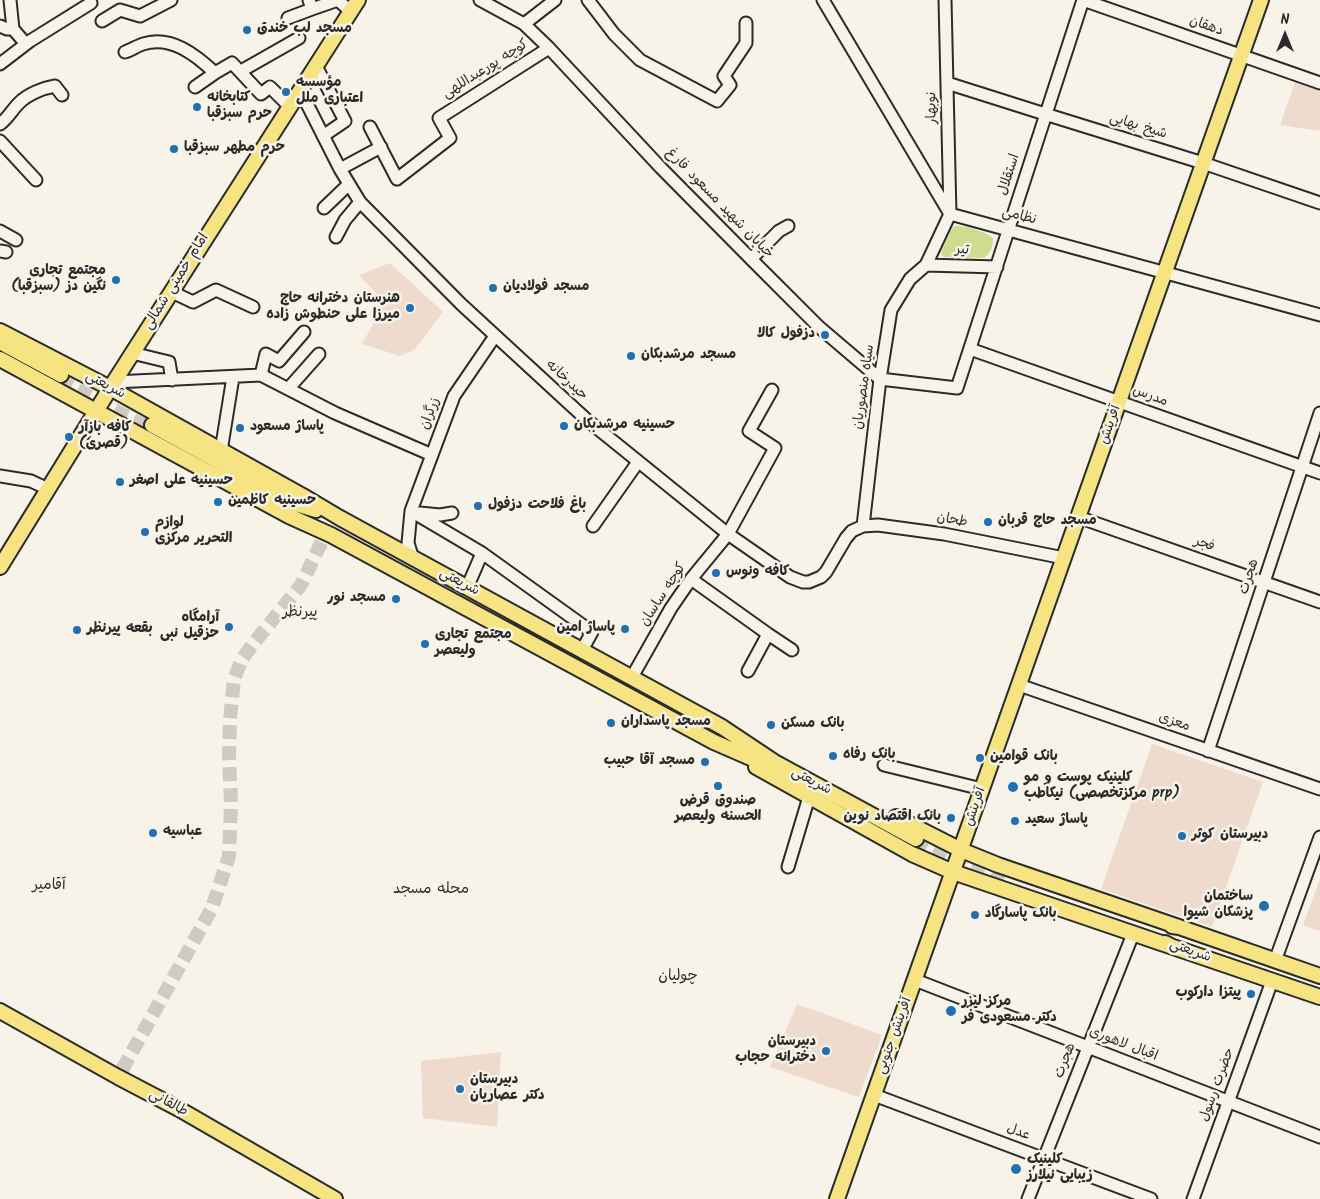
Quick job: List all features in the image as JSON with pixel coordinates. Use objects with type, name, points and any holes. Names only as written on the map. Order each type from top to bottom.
[{"type":"main road","name":"آفرینش","points":[[953,872],[1261,0]]},
{"type":"main road","name":"امام خمینی شمالی","points":[[0,567],[132,353],[354,6]]},
{"type":"main road","name":"شریعتی","points":[[0,330],[112,385],[221,451],[413,559],[722,727],[916,842]]},
{"type":"main road","points":[[0,342],[60,377],[0,348]]},
{"type":"main road","name":"شریعتی","points":[[0,358],[290,516],[331,535],[714,742],[773,768],[916,842]]},
{"type":"main road","points":[[331,535],[294,508],[151,427],[296,504],[340,518]]},
{"type":"main road","points":[[714,742],[809,797],[916,842],[961,850],[1004,879],[1133,934],[1173,947]]},
{"type":"main road","points":[[916,842],[953,872],[1004,879]]},
{"type":"main road","name":"آفرینش جنوبی","points":[[837,1199],[953,872]]},
{"type":"main road","name":"شریعتی","points":[[1004,879],[1139,921],[1179,928],[1320,976]]},
{"type":"main road","name":"شریعتی","points":[[1004,879],[1137,928],[1173,947],[1320,997]]},
{"type":"main road","name":"طالقانی","points":[[0,1001],[179,1109],[335,1199]]},
{"type":"main road","name":"طالقانی","points":[[0,1011],[120,1074]]},
{"type":"street","points":[[10,0],[12,29]]},
{"type":"street","points":[[102,21],[120,10],[140,16],[171,0]]},
{"type":"street","points":[[288,18],[310,4],[338,0],[354,6]]},
{"type":"street","name":"خیابان شهید مسعود فارغ","points":[[480,0],[524,24],[549,48],[661,168],[819,327],[880,379]]},
{"type":"street","points":[[524,24],[555,0]]},
{"type":"street","points":[[588,0],[614,34],[640,60],[717,101],[730,85],[724,76],[746,43],[746,23]]},
{"type":"street","points":[[823,0],[950,214],[926,265]]},
{"type":"street","name":"نوبهار","points":[[945,0],[950,214]]},
{"type":"street","name":"دهقان","points":[[1083,0],[1320,83]]},
{"type":"street","name":"استقلال","points":[[880,379],[957,388],[1083,0]]},
{"type":"street","points":[[0,64],[26,44],[91,3]]},
{"type":"street","points":[[0,26],[12,29],[26,44]]},
{"type":"street","points":[[241,72],[299,38]]},
{"type":"street","points":[[125,52],[144,44],[162,42],[179,47],[200,59],[215,73]]},
{"type":"street","name":"کوچه پورعبداللهی","points":[[381,147],[397,179],[450,138],[439,118],[549,48]]},
{"type":"street","points":[[195,86],[232,63],[261,94],[270,87],[290,107]]},
{"type":"street","points":[[316,66],[345,122],[323,136]]},
{"type":"street","name":"شیخ بهایی","points":[[947,83],[1204,162],[1320,203]]},
{"type":"street","points":[[0,124],[8,118],[20,102],[44,88],[55,86],[62,95]]},
{"type":"street","name":"حیدرخانه","points":[[300,90],[348,185],[360,202],[460,304],[587,420],[728,534],[790,577],[803,582],[809,582],[821,577],[826,572],[846,538],[852,531],[863,526]]},
{"type":"street","points":[[340,169],[381,147],[370,127]]},
{"type":"street","points":[[0,141],[36,180]]},
{"type":"street","points":[[324,208],[348,185]]},
{"type":"street","points":[[336,237],[345,220],[360,202]]},
{"type":"street","name":"نظامی","points":[[950,214],[1165,271],[1320,315]]},
{"type":"street","points":[[751,259],[780,231],[788,226]]},
{"type":"street","points":[[0,232],[16,240]]},
{"type":"street","name":"تیر","points":[[926,265],[997,267]]},
{"type":"street","name":"سیاه منصوریان","points":[[863,526],[880,379],[891,310],[910,279],[926,265]]},
{"type":"street","points":[[172,292],[193,302],[216,290],[253,307]]},
{"type":"street","points":[[261,376],[266,354],[279,362],[304,332]]},
{"type":"street","name":"زرگران","points":[[413,559],[408,543],[411,511],[454,396],[495,336]]},
{"type":"street","name":"مدرس","points":[[970,349],[1320,473]]},
{"type":"street","points":[[132,353],[169,362],[172,380]]},
{"type":"street","points":[[288,389],[319,354]]},
{"type":"street","points":[[112,385],[261,376],[335,413],[432,455]]},
{"type":"street","points":[[221,451],[233,377]]},
{"type":"street","name":"کوچه ساسان","points":[[632,678],[666,616],[691,579],[728,534],[775,448],[749,431],[772,390]]},
{"type":"street","name":"هجرت","points":[[1208,751],[1320,413]]},
{"type":"street","points":[[594,526],[638,462]]},
{"type":"street","points":[[0,476],[31,481],[48,489]]},
{"type":"street","points":[[411,511],[431,515],[452,513]]},
{"type":"street","points":[[411,511],[482,553],[592,632],[582,650]]},
{"type":"street","name":"فجر","points":[[1078,517],[1320,602]]},
{"type":"street","name":"طحان","points":[[863,526],[878,525],[944,534],[1064,558]]},
{"type":"street","points":[[467,588],[482,553]]},
{"type":"street","points":[[691,579],[792,650]]},
{"type":"street","points":[[748,671],[768,634]]},
{"type":"street","name":"معزی","points":[[1018,685],[1320,790]]},
{"type":"street","points":[[884,766],[982,789]]},
{"type":"street","points":[[788,867],[809,797]]},
{"type":"street","points":[[1275,961],[1315,868],[1320,837]]},
{"type":"street","name":"هجرت","points":[[1028,1199],[1133,934]]},
{"type":"street","name":"اقبال لاهوری","points":[[915,980],[1320,1137]]},
{"type":"street","name":"حضرت رسول","points":[[1193,1199],[1272,980]]},
{"type":"street","name":"عدل","points":[[874,1095],[1151,1199]]},
{"type":"shaded area","points":[[1295,82],[1320,90],[1320,131],[1280,125]]},
{"type":"shaded area","name":"هنرستان دخترانه حاج میرزا علی حنطوش زاده","points":[[390,263],[443,312],[414,350],[400,356],[362,344],[385,303],[359,275]]},
{"type":"shaded area","name":"دبیرستان کوثر","points":[[1152,744],[1263,782],[1212,927],[1101,889]]},
{"type":"shaded area","points":[[1320,879],[1320,931],[1303,925]]},
{"type":"shaded area","name":"دبیرستان دخترانه حجاب","points":[[797,1004],[882,1035],[859,1097],[770,1067]]},
{"type":"shaded area","name":"دبیرستان دکتر عصاریان","points":[[501,1052],[497,1127],[423,1118],[421,1061]]},
{"type":"green space","points":[[953,227],[975,229],[993,238],[990,252],[984,258],[944,257],[941,254],[942,250]]},
{"type":"tunnel","points":[[59,380],[150,429]]},
{"type":"tunnel","points":[[122,1070],[212,908],[229,856],[231,804],[230,720],[234,679],[242,659],[301,585],[326,533]]},
{"type":"tunnel","points":[[913,844],[955,864],[1005,882]]},
{"type":"place","name":"مسجد لب خندق","points":[[247,30]]},
{"type":"place","name":"مؤسسه اعتباری ملل","points":[[286,92]]},
{"type":"place","name":"کتابخانه حرم سبزقبا","points":[[197,107]]},
{"type":"place","name":"حرم مطهر سبزقبا","points":[[174,149]]},
{"type":"place","name":"مجتمع تجاری نگین دز (سبزقبا)","points":[[116,280]]},
{"type":"place","name":"مسجد فولادیان","points":[[493,288]]},
{"type":"place","name":"هنرستان دخترانه حاج میرزا علی حنطوش زاده","points":[[410,308]]},
{"type":"place","name":"دزفول کالا","points":[[825,335]]},
{"type":"place","name":"مسجد مرشدبکان","points":[[631,356]]},
{"type":"place","name":"حسینیه مرشدبکان","points":[[564,426]]},
{"type":"place","name":"پاساژ مسعود","points":[[240,428]]},
{"type":"place","name":"کافه بازآر (قصری)","points":[[69,437]]},
{"type":"place","name":"حسینیه علی اصغر","points":[[120,482]]},
{"type":"place","name":"حسینیه کاظمین","points":[[218,502]]},
{"type":"place","name":"باغ فلاحت دزفول","points":[[478,506]]},
{"type":"place","name":"مسجد حاج قربان","points":[[988,522]]},
{"type":"place","name":"لوازم التحریر مرکزی","points":[[145,532]]},
{"type":"place","name":"کافه ونوس","points":[[716,573]]},
{"type":"place","name":"مسجد نور","points":[[396,599]]},
{"type":"place","name":"آرامگاه حزقیل نبی","points":[[229,627]]},
{"type":"place","name":"پاساژ امین","points":[[625,629]]},
{"type":"place","name":"بقعه پیرنظر","points":[[77,630]]},
{"type":"place","name":"مجتمع تجاری ولیعصر","points":[[425,644]]},
{"type":"place","name":"مسجد پاسداران","points":[[611,723]]},
{"type":"place","name":"بانک مسکن","points":[[771,725]]},
{"type":"place","name":"بانک رفاه","points":[[833,756]]},
{"type":"place","name":"بانک قوامین","points":[[980,758]]},
{"type":"place","name":"مسجد آقا حبیب","points":[[705,762]]},
{"type":"place","name":"صندوق قرض الحسنه ولیعصر","points":[[718,786]]},
{"type":"place","name":"کلینیک پوست و مو نیکاطب (مرکزتخصصی prp)","points":[[1013,787]]},
{"type":"place","name":"بانک اقتصاد نوین","points":[[951,818]]},
{"type":"place","name":"پاساژ سعید","points":[[1015,821]]},
{"type":"place","name":"عباسیه","points":[[153,833]]},
{"type":"place","name":"دبیرستان کوثر","points":[[1182,836]]},
{"type":"place","name":"ساختمان پزشکان شیوا","points":[[1264,906]]},
{"type":"place","name":"بانک پاسارگاد","points":[[975,915]]},
{"type":"place","name":"پیتزا دارکوب","points":[[1251,994]]},
{"type":"place","name":"مرکز لیزر دکتر مسعودی فر","points":[[951,1011]]},
{"type":"place","name":"دبیرستان دخترانه حجاب","points":[[826,1051]]},
{"type":"place","name":"دبیرستان دکتر عصاریان","points":[[460,1089]]},
{"type":"place","name":"کلینیک زیبایی نیلارز","points":[[1016,1169]]},
{"type":"district","name":"پیرنظر","points":[[300,613]]},
{"type":"district","name":"آقامیر","points":[[49,886]]},
{"type":"district","name":"محله مسجد","points":[[431,890]]},
{"type":"district","name":"چولیان","points":[[678,977]]}]
